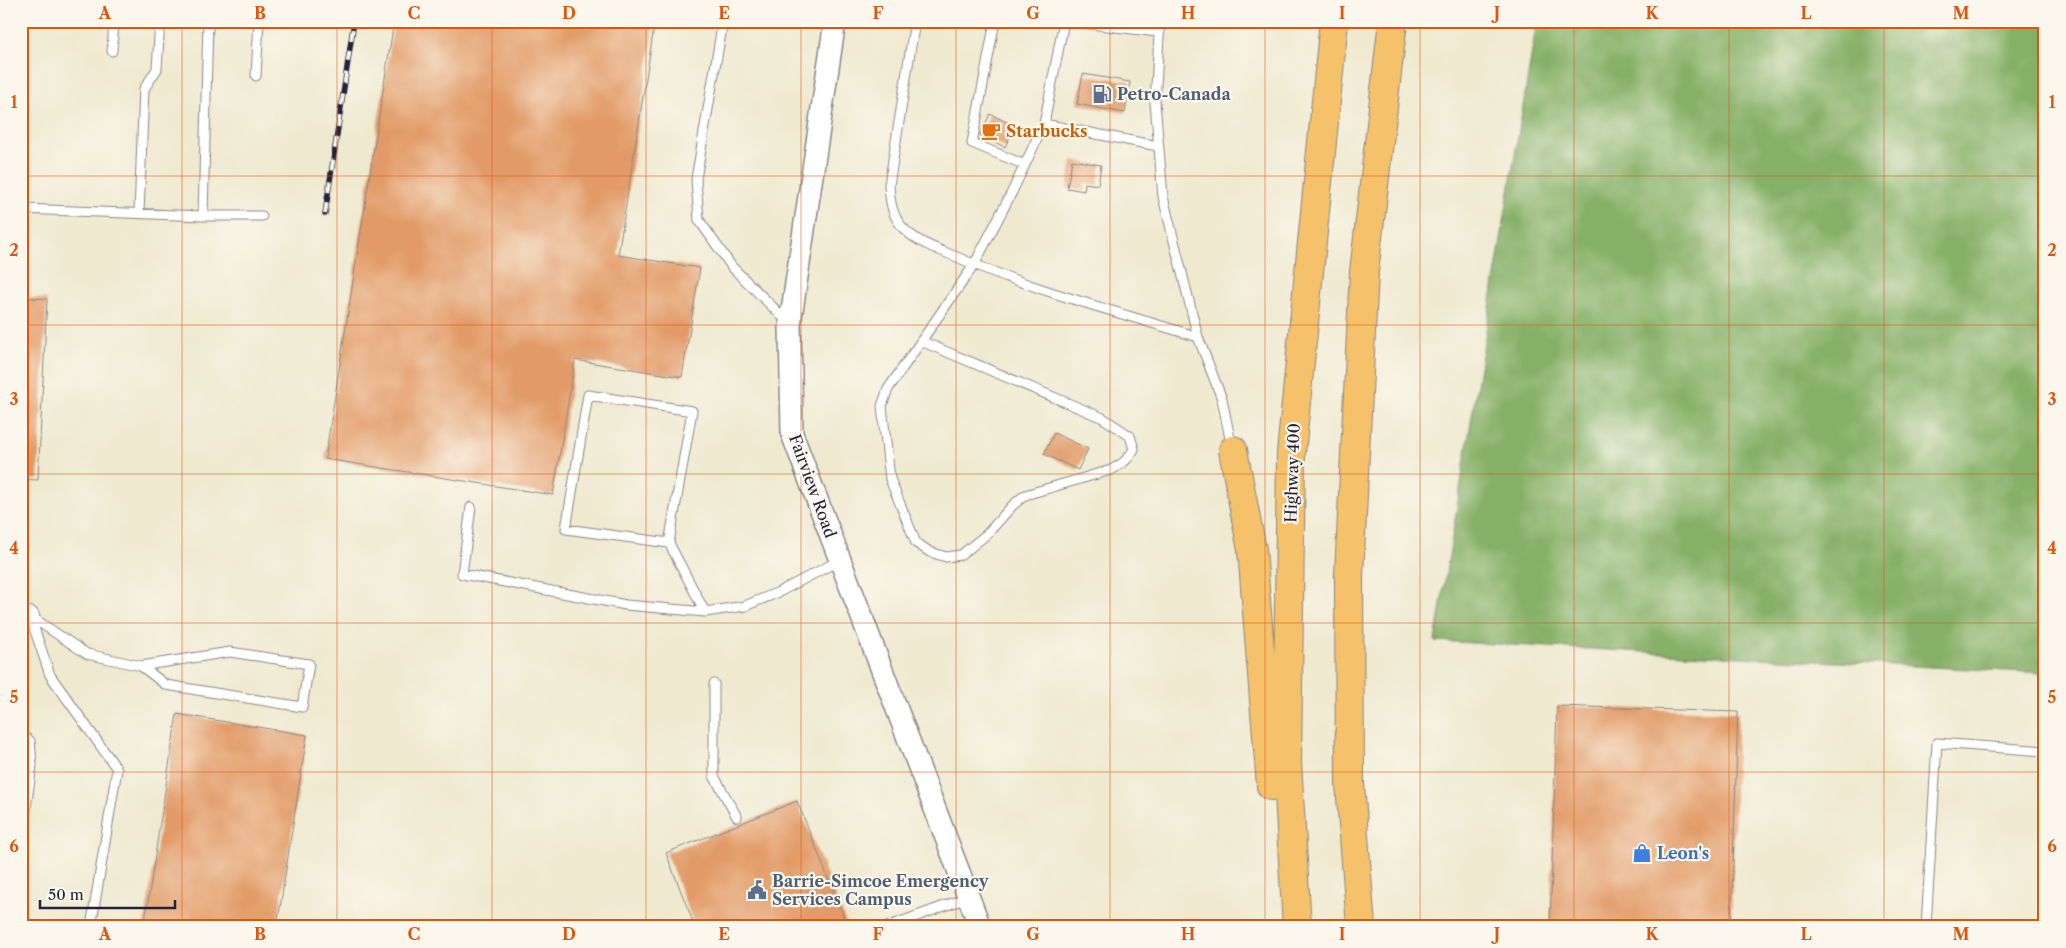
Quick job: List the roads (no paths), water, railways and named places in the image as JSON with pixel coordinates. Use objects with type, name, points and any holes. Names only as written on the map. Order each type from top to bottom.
[{"type":"highway","name":"Highway 400","points":[[1297,927],[1287,762],[1291,453],[1334,21]]},
{"type":"highway","points":[[1361,927],[1350,784],[1349,575],[1364,272],[1393,21]]},
{"type":"highway","points":[[1233,450],[1252,550],[1272,796],[1294,892]]},
{"type":"street","name":"Fairview Road","points":[[835,21],[790,324],[792,434],[980,927]]},
{"type":"lane","points":[[112,51],[114,21]]},
{"type":"lane","points":[[139,213],[144,89],[156,69],[160,21]]},
{"type":"lane","points":[[203,216],[208,21]]},
{"type":"lane","points":[[256,76],[259,21]]},
{"type":"lane","points":[[723,21],[696,179],[699,220],[732,267],[790,324]]},
{"type":"lane","points":[[915,21],[889,184],[894,216],[905,230],[922,243],[1020,282],[1198,337]]},
{"type":"lane","points":[[995,21],[972,143],[1025,165]]},
{"type":"lane","points":[[922,341],[1103,418],[1130,436],[1134,449],[1130,457],[1123,464],[1111,470],[1025,494],[987,534],[961,555],[946,557],[930,552],[916,544],[890,479],[882,406],[888,389],[895,378],[974,265],[1025,165],[1044,124],[1065,21],[1158,32]]},
{"type":"lane","points":[[1160,21],[1154,102],[1163,197],[1198,337],[1222,399],[1233,450]]},
{"type":"lane","points":[[1044,124],[1158,146]]},
{"type":"lane","points":[[21,209],[203,216],[262,216]]},
{"type":"lane","points":[[670,543],[566,529],[588,395],[692,410],[670,543],[704,612]]},
{"type":"lane","points":[[471,507],[462,574],[626,605],[704,612],[745,606],[779,592],[840,560]]},
{"type":"lane","points":[[26,616],[87,654],[141,666],[230,652],[309,664],[302,708],[166,685],[141,666]]},
{"type":"lane","points":[[26,616],[50,675],[116,769],[91,927]]},
{"type":"lane","points":[[714,684],[714,776],[737,817]]},
{"type":"lane","points":[[21,734],[30,742],[32,765],[21,844]]},
{"type":"lane","points":[[1926,927],[1937,743],[2045,751]]},
{"type":"lane","points":[[887,927],[969,897]]},
{"type":"railway","points":[[325,214],[354,21]]},
{"type":"place","name":"Petro-Canada","points":[[1102,94]]},
{"type":"place","name":"Starbucks","points":[[991,131]]},
{"type":"place","name":"Leon's","points":[[1642,853]]},
{"type":"place","name":"Barrie-Simcoe Emergency Services Campus","points":[[757,890]]}]
